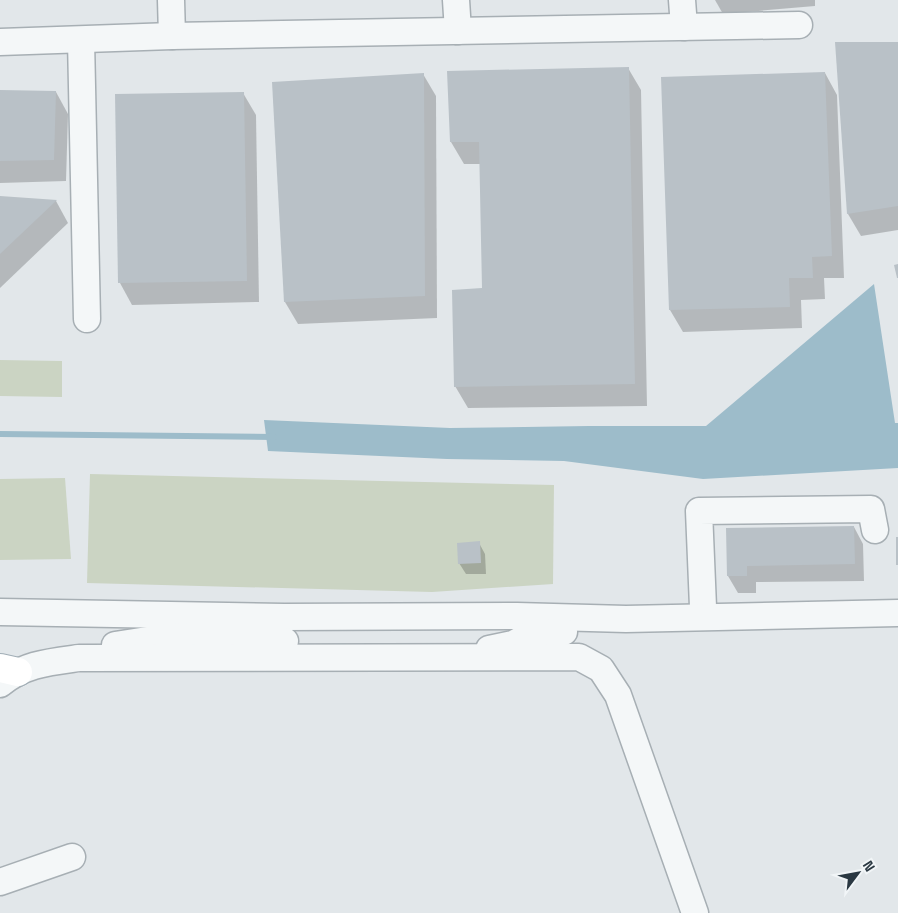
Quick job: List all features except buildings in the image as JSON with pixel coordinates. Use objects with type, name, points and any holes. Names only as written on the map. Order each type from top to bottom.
[{"type":"street","points":[[171,0],[172,36]]},
{"type":"street","points":[[456,0],[458,31]]},
{"type":"street","points":[[682,0],[684,27]]},
{"type":"street","points":[[0,42],[172,36],[798,25]]},
{"type":"street","points":[[82,40],[86,320]]},
{"type":"street","points":[[703,607],[699,511],[871,509],[876,530]]},
{"type":"street","points":[[0,612],[284,617],[517,616],[626,619],[898,613]]},
{"type":"street","points":[[79,658],[113,645],[173,636],[491,650],[513,644],[530,634],[560,632],[602,633],[616,628],[626,619]]},
{"type":"street","points":[[6,674],[37,664],[79,658],[579,657],[601,670],[618,696],[695,913]]},
{"type":"street","points":[[0,882],[72,857]]},
{"type":"green space","points":[[0,360],[62,361],[62,397],[0,396]]},
{"type":"green space","points":[[90,474],[554,485],[553,584],[432,592],[87,583]]},
{"type":"green space","points":[[65,478],[71,559],[0,560],[0,479]]},
{"type":"water","points":[[874,284],[895,423],[898,423],[898,468],[703,479],[564,461],[447,459],[268,451],[264,420],[450,428],[706,426]]},
{"type":"waterway","points":[[0,434],[274,437]]}]
